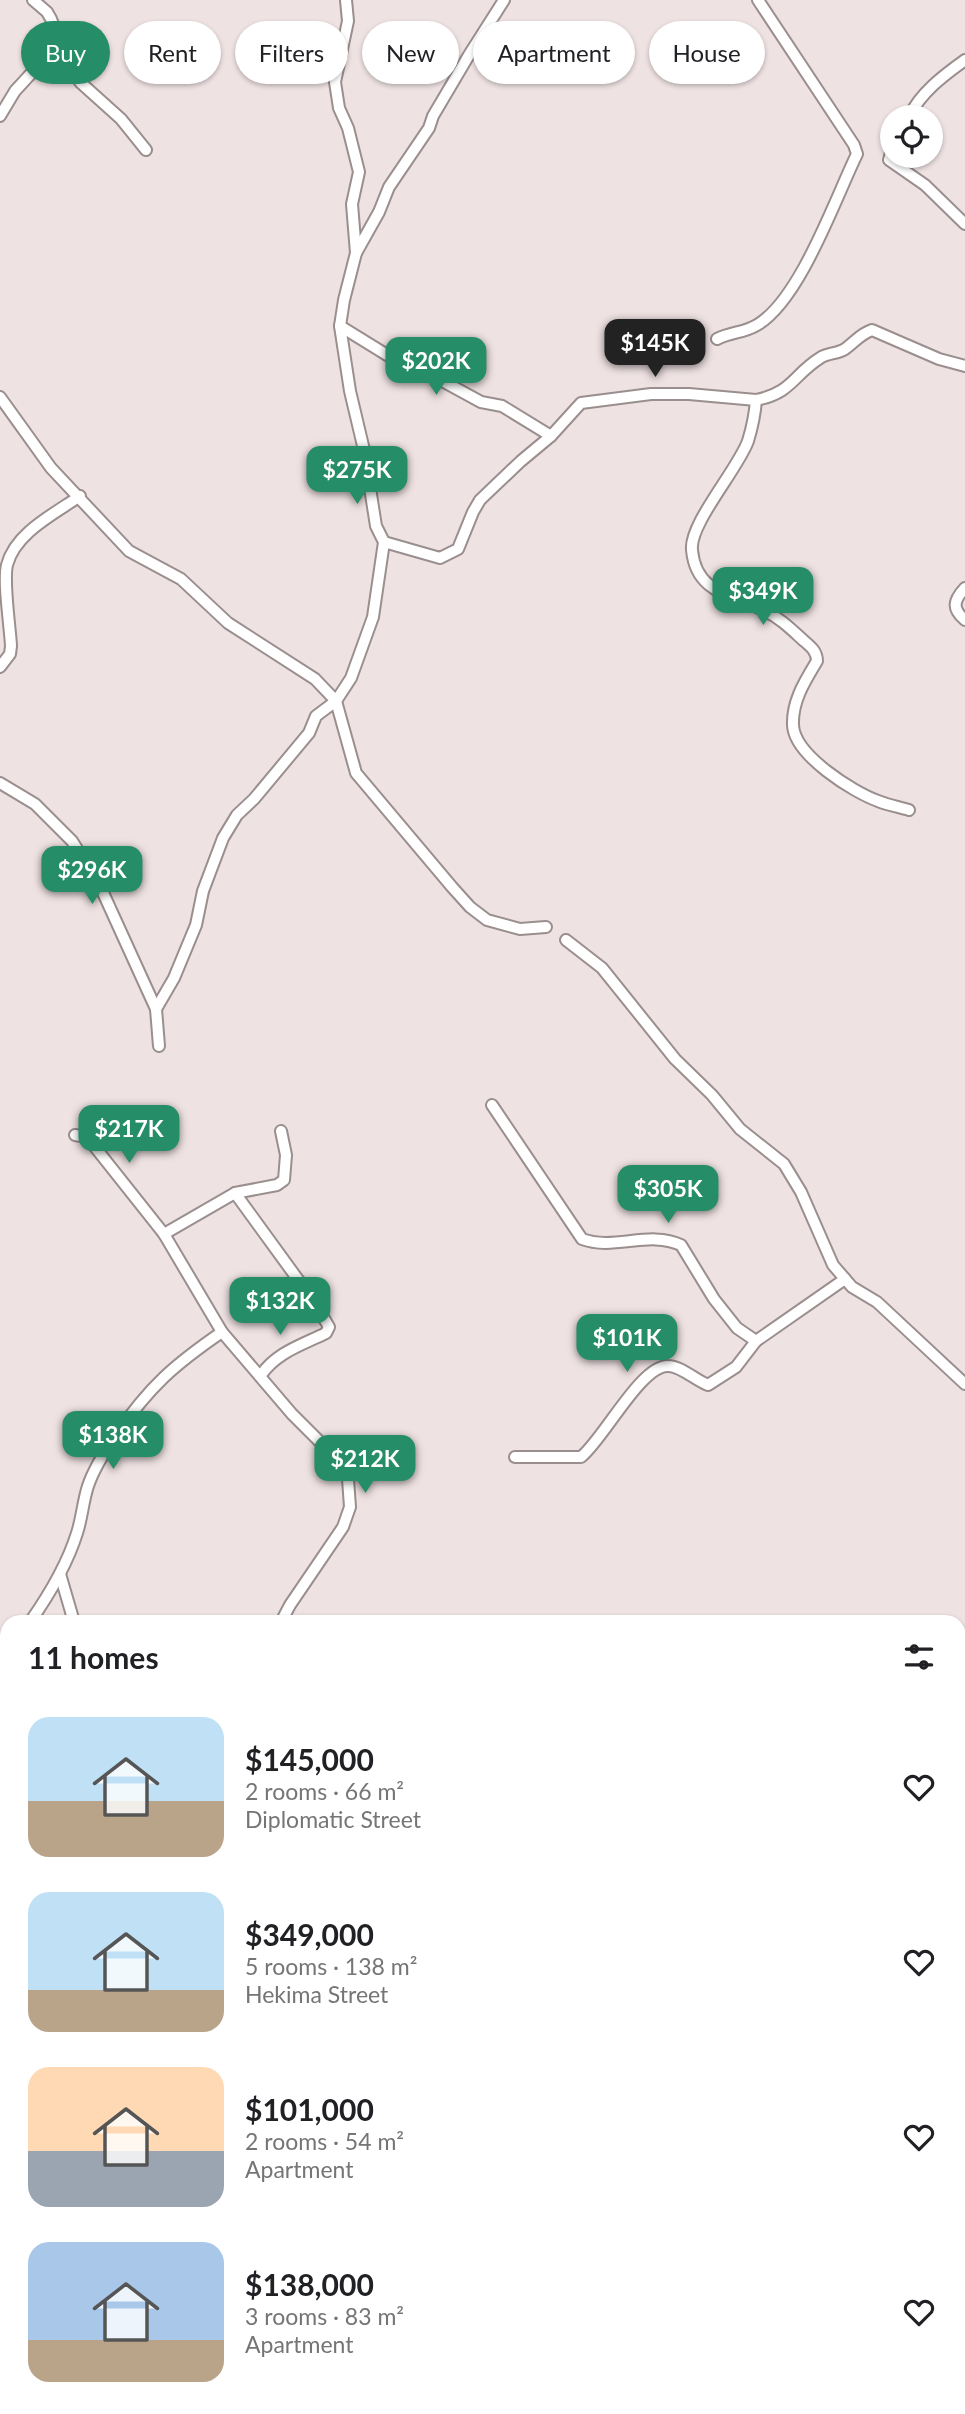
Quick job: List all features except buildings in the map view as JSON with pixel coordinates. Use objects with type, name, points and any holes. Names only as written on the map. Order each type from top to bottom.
[{"type":"street","points":[[33,0],[47,12],[51,21]]},
{"type":"street","points":[[346,0],[348,21],[335,82],[339,107],[348,128],[359,172],[352,204],[356,253]]},
{"type":"street","points":[[156,1009],[174,978],[196,925],[202,891],[223,838],[237,815],[254,799],[309,733],[316,716],[336,701],[351,678],[373,617],[384,542],[376,526],[340,326],[346,290],[356,253],[379,212],[388,187],[429,128],[433,116],[504,0]]},
{"type":"street","points":[[717,339],[743,332],[759,324],[775,310],[819,241],[836,196],[857,154],[854,145],[758,0]]},
{"type":"street","points":[[916,105],[933,86],[965,60]]},
{"type":"street","points":[[0,116],[21,84]]},
{"type":"street","points":[[81,84],[121,119],[146,150]]},
{"type":"street","points":[[901,168],[925,185],[965,224]]},
{"type":"street","points":[[340,326],[387,355],[426,372],[481,402],[502,405],[551,436]]},
{"type":"street","points":[[384,542],[440,558],[458,549],[480,500],[551,436],[581,403],[651,394],[689,394],[756,400],[777,395],[822,356],[841,351],[862,333],[872,330],[939,359],[965,366]]},
{"type":"street","points":[[756,400],[748,442],[692,540],[696,564],[707,584],[719,593],[756,606],[779,618],[815,650],[817,661],[794,705],[793,727],[800,747],[822,768],[845,784],[878,801],[909,810]]},
{"type":"street","points":[[2,401],[51,468],[129,551],[181,579],[228,623],[315,679],[336,701],[356,773],[461,897],[488,919],[520,929],[546,927]]},
{"type":"street","points":[[0,667],[10,654],[11,646],[6,580],[11,555],[31,530],[80,496]]},
{"type":"street","points":[[965,588],[954,605],[965,620]]},
{"type":"street","points":[[0,783],[35,804],[72,841],[100,886],[156,1009],[159,1046]]},
{"type":"street","points":[[566,940],[602,968],[674,1059],[712,1095],[740,1129],[783,1164],[801,1192],[833,1265],[852,1287],[887,1311],[965,1384]]},
{"type":"street","points":[[492,1105],[582,1239],[595,1244],[652,1238],[681,1245],[714,1299],[737,1328],[756,1341]]},
{"type":"street","points":[[164,1234],[235,1193],[277,1185],[284,1180],[286,1155],[281,1131]]},
{"type":"street","points":[[75,1135],[87,1137],[164,1234],[222,1332],[292,1414],[339,1461],[348,1479],[350,1507],[343,1527],[285,1615]]},
{"type":"street","points":[[235,1193],[315,1303],[329,1327],[326,1333],[269,1363],[261,1376]]},
{"type":"street","points":[[514,1457],[581,1457],[599,1439],[634,1390],[660,1367],[675,1367],[708,1385],[736,1367],[756,1341],[845,1279]]},
{"type":"street","points":[[34,1615],[60,1574],[77,1534],[89,1486],[104,1452],[134,1408],[157,1381],[222,1332]]},
{"type":"street","points":[[60,1574],[72,1615]]}]
